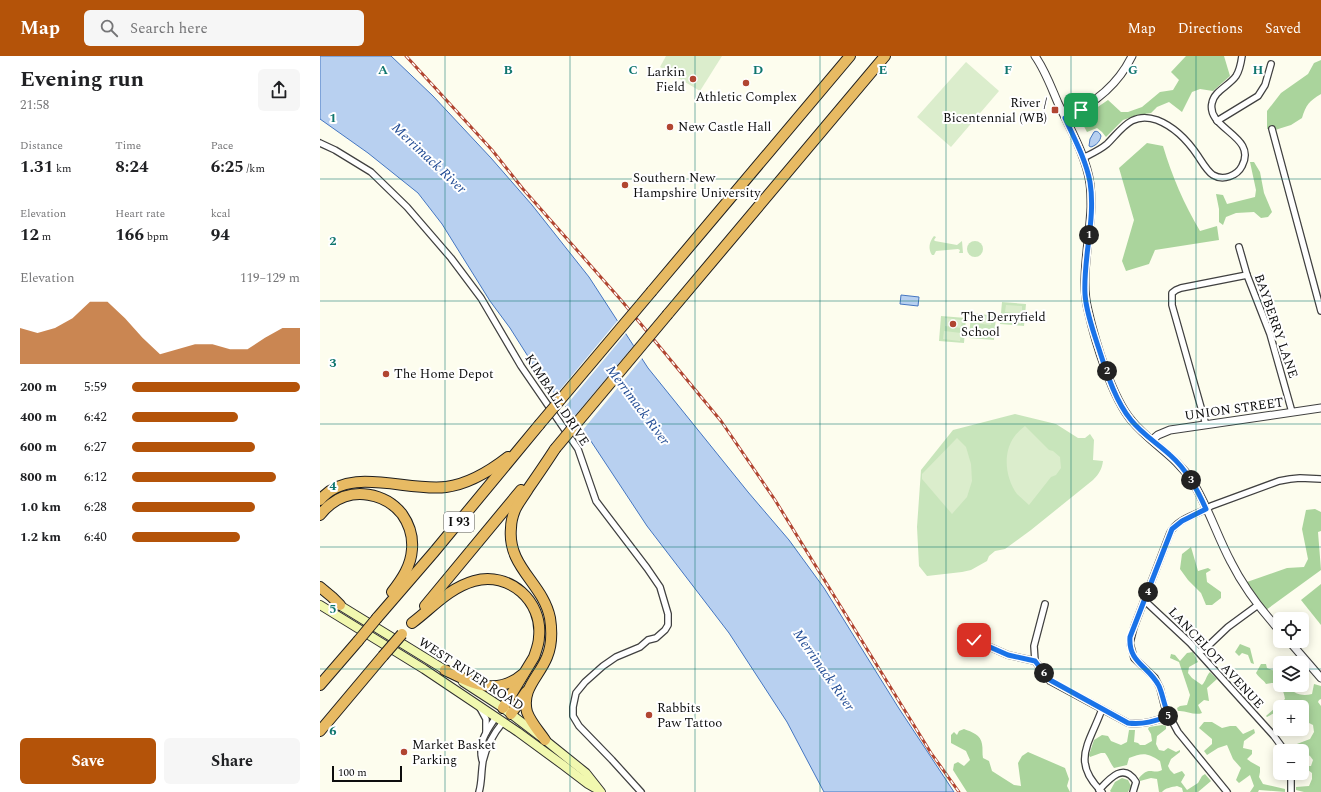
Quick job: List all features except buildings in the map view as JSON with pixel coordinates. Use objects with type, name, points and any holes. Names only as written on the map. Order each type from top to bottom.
[{"type":"highway","name":"I 93","points":[[320,685],[424,564],[850,56]]},
{"type":"highway","name":"I 93","points":[[320,731],[885,56]]},
{"type":"highway","points":[[320,500],[325,493],[338,486],[358,481],[428,488],[448,487],[486,473],[507,458],[526,441]]},
{"type":"highway","points":[[507,711],[528,690],[547,657],[551,644],[550,618],[540,594],[519,565],[513,552],[511,528],[515,510],[556,449]]},
{"type":"highway","points":[[320,515],[331,503],[337,500],[349,495],[364,494],[375,495],[388,501],[400,511],[405,518],[413,547],[410,562],[403,577],[384,602],[377,618]]},
{"type":"highway","points":[[412,622],[428,611],[448,592],[476,580],[491,579],[504,581],[516,587],[526,596],[534,608],[540,636],[537,650],[507,711]]},
{"type":"highway","points":[[320,587],[340,606]]},
{"type":"highway","points":[[445,670],[475,684],[490,686],[509,682],[527,670]]},
{"type":"highway","points":[[528,690],[526,699],[528,713],[533,724],[545,740]]},
{"type":"main road","name":"WEST RIVER ROAD","points":[[320,593],[445,670],[507,711],[586,773],[599,790]]},
{"type":"main road","name":"WEST RIVER ROAD","points":[[320,605],[424,669],[496,717],[563,764],[588,784],[599,790]]},
{"type":"main road","points":[[496,717],[507,711]]},
{"type":"main road","points":[[503,722],[507,711]]},
{"type":"street","points":[[1035,56],[1083,158],[1088,174],[1091,192],[1085,283],[1087,308],[1102,359],[1120,403],[1132,421],[1171,456],[1183,469],[1198,491],[1238,575],[1258,605],[1273,623]]},
{"type":"street","points":[[1065,118],[1090,104],[1107,90],[1124,70],[1132,56]]},
{"type":"street","points":[[1083,158],[1102,148],[1130,122],[1141,118],[1152,119],[1162,122],[1180,134],[1212,173],[1219,178],[1235,174],[1242,166],[1244,161],[1244,150],[1240,141],[1217,121],[1212,114],[1211,109],[1212,102],[1217,94],[1235,77],[1239,69],[1242,56]]},
{"type":"street","points":[[1217,121],[1258,96],[1265,85],[1271,64]]},
{"type":"street","points":[[1272,130],[1321,311]]},
{"type":"street","name":"KIMBALL DRIVE","points":[[320,143],[335,150],[371,172],[407,207],[451,258],[481,298],[521,366],[578,449],[596,501],[648,568],[660,587],[668,614],[668,625],[666,630],[656,638],[648,640],[640,647],[616,657],[603,666],[576,692],[572,707],[573,716],[579,726],[642,792]]},
{"type":"street","name":"BAYBERRY LANE","points":[[1239,247],[1247,276],[1270,334],[1292,412]]},
{"type":"street","points":[[1206,425],[1172,305],[1172,293],[1181,288],[1247,276]]},
{"type":"street","name":"UNION STREET","points":[[1152,440],[1158,435],[1170,430],[1321,408]]},
{"type":"street","points":[[1226,792],[1178,732],[1169,716],[1157,683],[1150,673],[1134,658],[1130,637],[1172,529],[1182,521],[1211,506],[1279,481],[1295,478],[1321,479]]},
{"type":"street","name":"LANCELOT AVENUE","points":[[1145,601],[1171,624],[1198,652],[1280,744]]},
{"type":"street","points":[[1045,604],[1034,646],[1035,661],[1050,680],[1128,723],[1146,723],[1169,716]]},
{"type":"street","points":[[1198,652],[1208,646],[1228,627],[1258,605]]},
{"type":"street","points":[[974,640],[1008,655],[1035,661]]},
{"type":"street","points":[[1295,648],[1321,678]]},
{"type":"street","points":[[477,705],[485,716],[487,727],[480,747],[483,762]]},
{"type":"street","points":[[1102,708],[1088,744],[1084,759],[1086,770],[1100,791],[1116,774],[1123,772],[1128,774],[1136,782],[1133,792]]},
{"type":"street","points":[[485,734],[496,717]]},
{"type":"street","points":[[479,792],[486,750],[503,722]]},
{"type":"street","points":[[1291,780],[1291,792]]},
{"type":"green space","name":"Larkin Field","points":[[666,56],[722,56],[700,91],[660,67]]},
{"type":"green space","points":[[1186,56],[1224,56],[1230,76],[1213,91],[1200,89],[1192,92],[1182,112],[1169,102],[1157,107],[1151,113],[1138,115],[1123,120],[1106,137],[1097,128],[1087,132],[1080,119],[1108,100],[1121,112],[1128,112],[1142,107],[1160,92],[1173,90],[1179,80],[1171,72]]},
{"type":"green space","points":[[1321,60],[1321,94],[1308,104],[1302,118],[1291,125],[1275,130],[1274,127],[1267,129],[1267,111],[1281,93],[1308,74],[1314,63]]},
{"type":"green space","points":[[966,62],[999,91],[951,147],[917,117]]},
{"type":"green space","points":[[1147,143],[1163,146],[1179,190],[1200,231],[1217,226],[1219,240],[1155,250],[1149,264],[1126,271],[1122,261],[1134,220],[1119,168]]},
{"type":"green space","points":[[1250,162],[1254,162],[1260,172],[1264,193],[1272,212],[1268,217],[1261,218],[1254,212],[1236,213],[1226,217],[1223,225],[1219,222],[1219,209],[1216,194],[1223,195],[1227,204],[1255,197],[1256,190]]},
{"type":"green space","points":[[934,236],[936,237],[934,240],[935,241],[957,245],[962,241],[963,253],[959,253],[960,250],[958,249],[936,251],[934,255],[932,255],[930,246]]},
{"type":"green space","points":[[972,241],[978,241],[983,246],[981,255],[978,257],[972,257],[967,252],[967,246]]},
{"type":"green space","points":[[1002,302],[1026,304],[1024,326],[1000,324]]},
{"type":"green space","points":[[1006,305],[1022,306],[1022,314],[1005,312]]},
{"type":"green space","points":[[971,313],[996,316],[994,340],[969,338]]},
{"type":"green space","points":[[975,315],[992,317],[991,325],[974,323]]},
{"type":"green space","points":[[1005,315],[1022,316],[1021,324],[1004,322]]},
{"type":"green space","points":[[941,316],[966,318],[964,343],[939,341]]},
{"type":"green space","points":[[945,318],[962,320],[961,328],[945,326]]},
{"type":"green space","points":[[974,328],[991,329],[990,337],[973,335]]},
{"type":"green space","points":[[944,331],[961,333],[960,341],[943,339]]},
{"type":"green space","points":[[1015,414],[1056,424],[1078,438],[1085,438],[1090,434],[1094,440],[1093,460],[1103,461],[1100,471],[1093,480],[1031,530],[1005,549],[995,551],[989,556],[987,561],[971,570],[927,576],[919,566],[917,527],[921,470],[953,430]]},
{"type":"green space","points":[[1025,426],[1049,450],[1053,451],[1060,457],[1061,468],[1056,475],[1051,477],[1029,505],[1013,488],[1007,466],[1010,444],[1015,436]]},
{"type":"green space","points":[[957,438],[966,447],[971,464],[972,481],[967,497],[952,514],[922,479],[922,474]]},
{"type":"green space","points":[[1315,509],[1321,512],[1321,531],[1318,532],[1321,570],[1266,610],[1247,582],[1287,568],[1304,567],[1308,559],[1302,529],[1306,510]]},
{"type":"green space","points":[[1191,547],[1198,571],[1208,568],[1211,570],[1206,573],[1207,582],[1221,592],[1221,598],[1212,605],[1206,605],[1201,593],[1188,580],[1180,569],[1182,554]]},
{"type":"green space","points":[[1321,584],[1321,625],[1301,600]]},
{"type":"green space","points":[[1240,644],[1250,648],[1254,664],[1251,663],[1248,655],[1242,653],[1239,656],[1235,652]]},
{"type":"green space","points":[[1193,652],[1198,662],[1189,667],[1188,673],[1192,678],[1202,685],[1210,672],[1217,679],[1207,688],[1209,701],[1204,700],[1198,705],[1202,713],[1199,714],[1178,711],[1177,708],[1180,706],[1187,705],[1190,695],[1179,662],[1170,658],[1171,654],[1175,655],[1180,661],[1187,653]]},
{"type":"green space","points":[[1261,664],[1266,664],[1267,668],[1273,670],[1273,683],[1266,684],[1256,673]]},
{"type":"green space","points":[[1314,684],[1321,686],[1321,699],[1318,702],[1321,706],[1321,792],[1304,792],[1296,790],[1296,787],[1309,786],[1312,779],[1312,773],[1309,771],[1309,766],[1311,766],[1313,760],[1309,756],[1309,744],[1297,744],[1310,739],[1314,732],[1313,725],[1309,723],[1309,700],[1284,700],[1283,692],[1294,692],[1304,695],[1312,694]]},
{"type":"green space","points":[[1273,710],[1273,714],[1267,717],[1266,716]]},
{"type":"green space","points":[[1204,722],[1212,722],[1222,728],[1236,726],[1243,734],[1254,729],[1255,733],[1244,741],[1243,748],[1252,750],[1252,754],[1247,759],[1260,767],[1259,777],[1263,784],[1285,789],[1285,792],[1259,790],[1258,792],[1250,792],[1254,786],[1250,775],[1239,783],[1236,780],[1241,768],[1233,759],[1227,745],[1218,748],[1207,755],[1204,751],[1212,744],[1212,739],[1199,728]]},
{"type":"green space","points":[[1162,725],[1166,726],[1166,729],[1157,736],[1156,744],[1159,750],[1164,751],[1168,748],[1176,752],[1180,750],[1180,752],[1171,759],[1168,766],[1174,774],[1182,771],[1185,775],[1181,782],[1187,790],[1198,783],[1205,774],[1211,781],[1198,792],[1183,792],[1182,788],[1177,786],[1159,792],[1157,779],[1151,778],[1140,781],[1139,778],[1148,771],[1156,772],[1162,770],[1160,761],[1152,756],[1142,754],[1134,756],[1129,758],[1127,765],[1114,768],[1105,753],[1090,757],[1089,755],[1094,740],[1102,735],[1108,736],[1111,741],[1121,745],[1127,742],[1129,730],[1135,730],[1134,742],[1140,745],[1145,745],[1152,741],[1151,734],[1148,729],[1149,727]]},
{"type":"green space","points":[[964,729],[976,734],[980,738],[983,758],[989,761],[992,771],[1014,785],[1021,786],[1018,763],[1022,756],[1028,752],[1065,768],[1069,779],[1067,786],[1070,792],[967,792],[953,770],[954,764],[958,762],[964,766],[970,760],[966,751],[951,743],[951,735],[954,732],[957,735],[959,731]]},
{"type":"green space","points":[[1122,778],[1128,780],[1131,786],[1128,792],[1111,792],[1110,791],[1115,782]]},
{"type":"water","name":"Merrimack River","points":[[320,56],[391,56],[433,96],[491,158],[532,205],[589,277],[648,368],[748,492],[789,540],[824,588],[898,707],[954,792],[824,792],[787,722],[729,633],[647,526],[577,420],[543,380],[510,328],[490,301],[442,224],[418,193],[368,153],[320,119]]},
{"type":"water","points":[[1094,132],[1098,132],[1101,136],[1098,143],[1091,147],[1089,146],[1090,139]]},
{"type":"water","points":[[901,295],[919,297],[918,306],[900,304]]},
{"type":"pier","points":[[619,319],[627,332],[564,408],[554,397]]},
{"type":"pier","points":[[635,344],[643,357],[582,431],[573,418]]},
{"type":"railway","points":[[406,56],[492,150],[523,189],[621,300],[721,421],[775,500],[931,753],[959,792]]},
{"type":"place","name":"Larkin Field","points":[[693,79]]},
{"type":"place","name":"Athletic Complex","points":[[746,83]]},
{"type":"place","name":"River / Bicentennial (WB)","points":[[1055,110]]},
{"type":"place","name":"New Castle Hall","points":[[670,127]]},
{"type":"place","name":"Southern New Hampshire University","points":[[625,185]]},
{"type":"place","name":"The Derryfield School","points":[[953,324]]},
{"type":"place","name":"The Home Depot","points":[[386,374]]},
{"type":"place","name":"Rabbits Paw Tattoo","points":[[649,715]]},
{"type":"place","name":"Market Basket Parking","points":[[404,752]]},
{"type":"route","points":[[974,640],[1008,655],[1035,661],[1050,680],[1128,723],[1146,723],[1169,716],[1165,708],[1160,688],[1154,678],[1134,658],[1130,637],[1172,529],[1182,521],[1206,509],[1198,491],[1183,469],[1171,456],[1143,433],[1125,412],[1114,390],[1102,359],[1089,316],[1085,294],[1090,219],[1090,183],[1083,158],[1065,118],[1081,110]]}]
